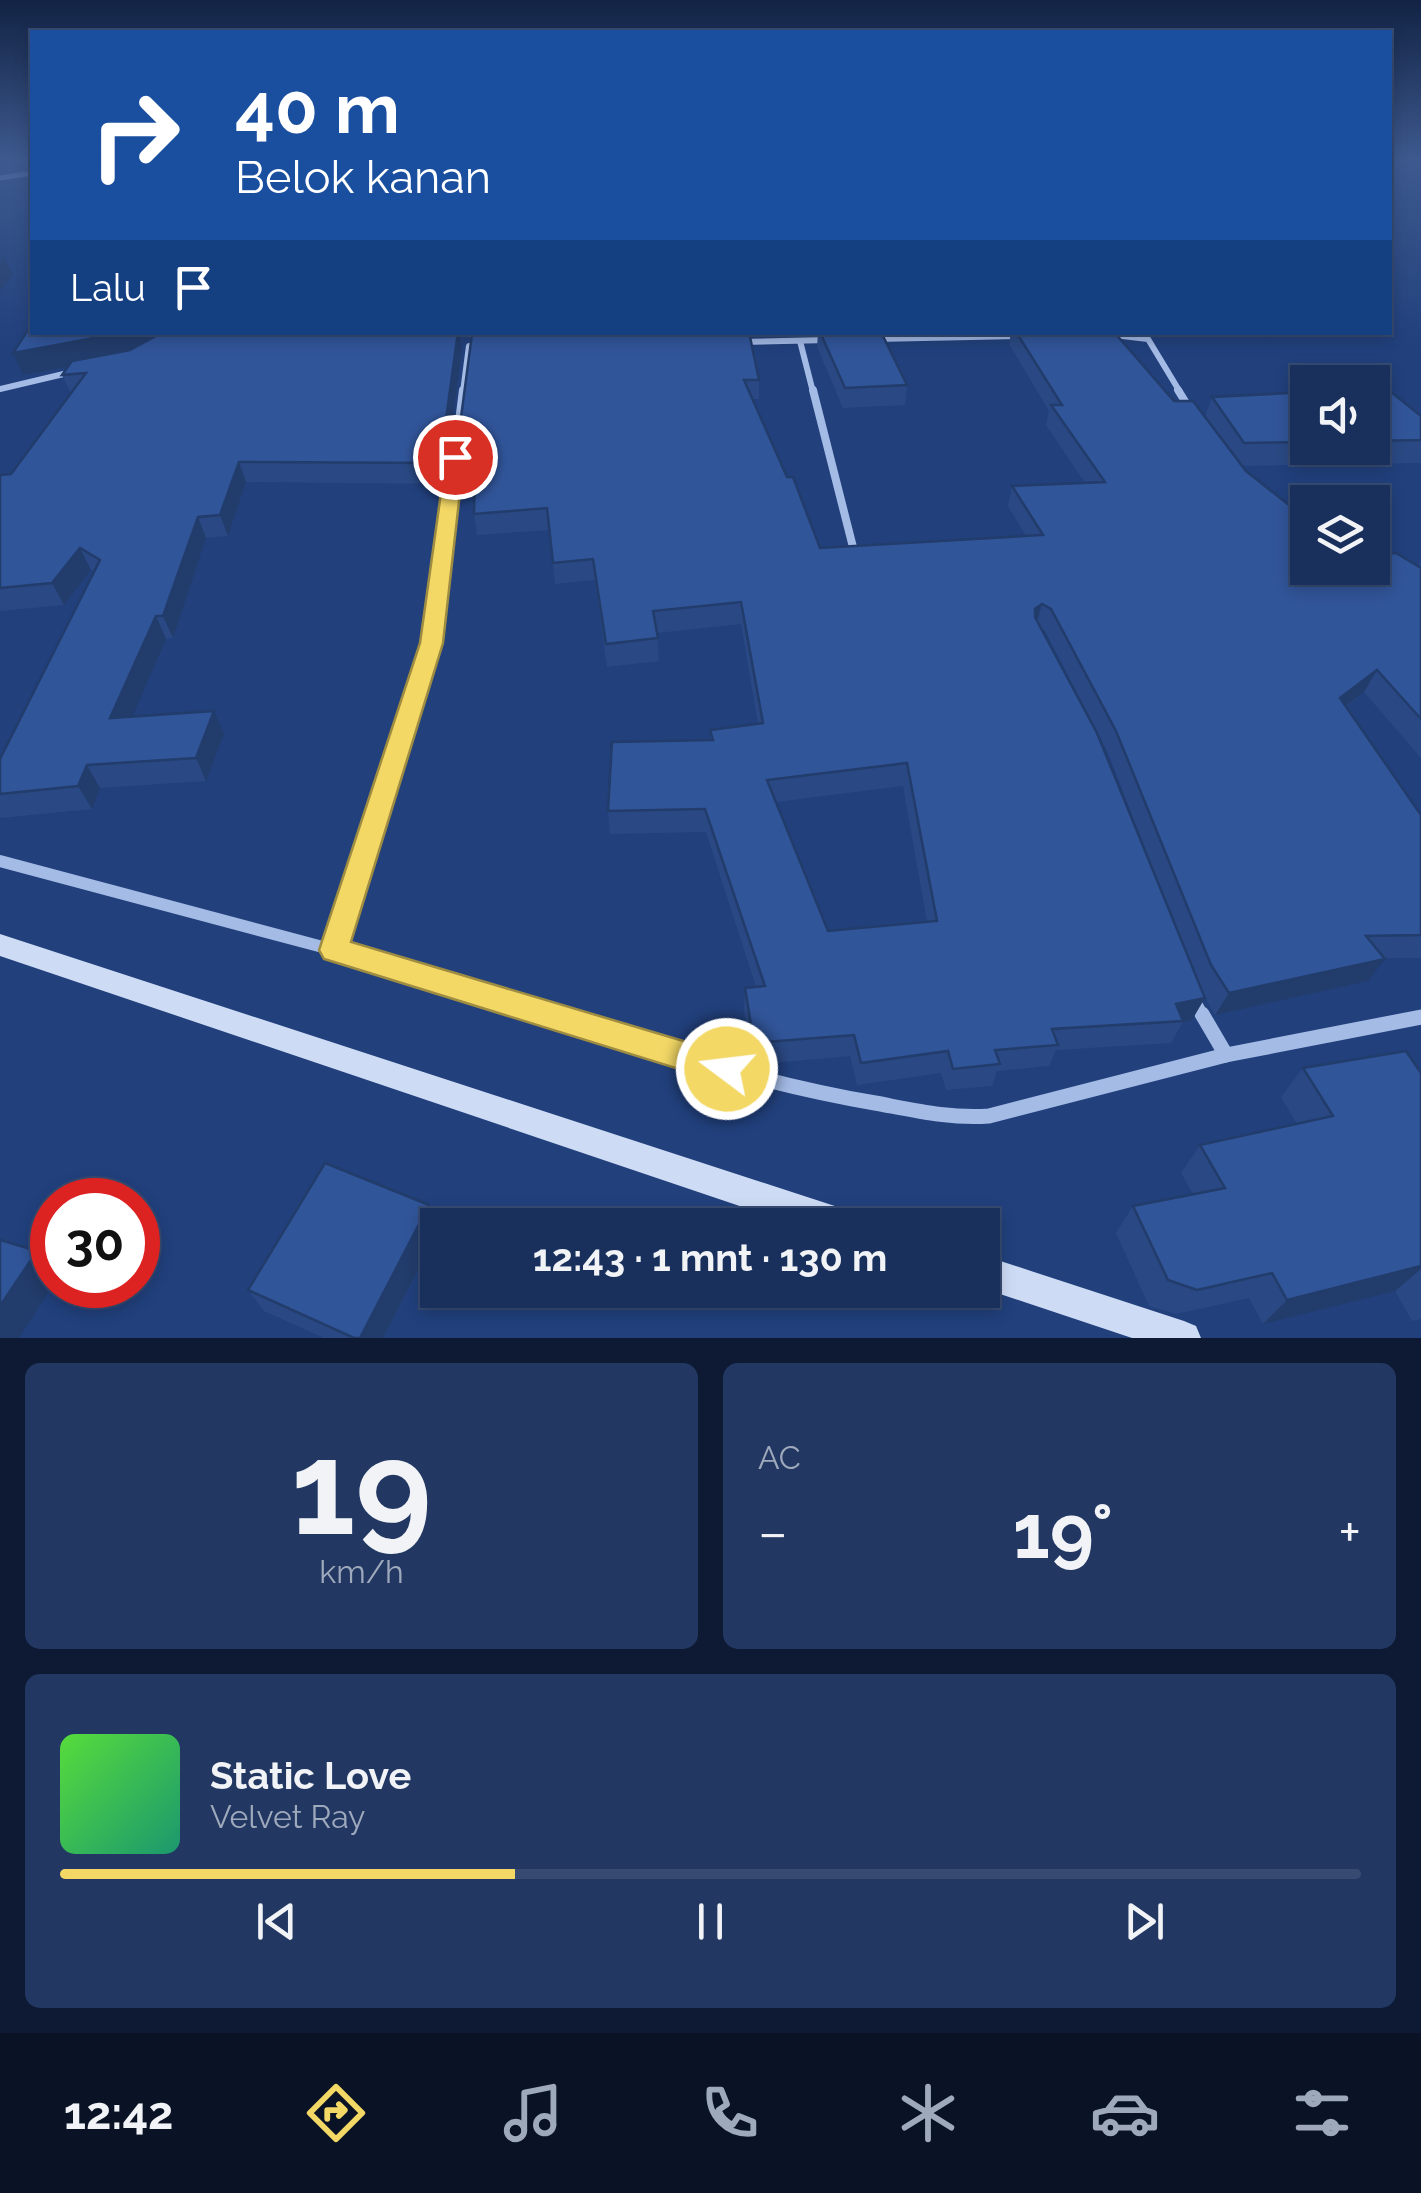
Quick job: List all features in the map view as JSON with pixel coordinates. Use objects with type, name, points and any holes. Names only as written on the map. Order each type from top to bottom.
[{"type":"street","points":[[856,340],[1044,335]]},
{"type":"street","points":[[1110,335],[1148,340],[1194,416]]},
{"type":"street","points":[[454,337],[469,346],[488,346]]},
{"type":"street","points":[[722,342],[838,340]]},
{"type":"street","points":[[800,341],[856,560]]},
{"type":"street","points":[[334,950],[432,643],[469,346]]},
{"type":"street","points":[[0,389],[79,371]]},
{"type":"street","points":[[0,861],[334,950],[692,1060],[832,1096],[958,1118],[989,1116],[1226,1055],[1421,1017]]},
{"type":"street","points":[[0,945],[793,1208]]},
{"type":"street","points":[[1190,992],[1226,1055]]},
{"type":"street","points":[[1000,1277],[1184,1338]]},
{"type":"building","points":[[30,327],[30,335],[110,335],[13,353]]},
{"type":"building","points":[[158,335],[458,335],[440,463],[239,462],[220,515],[198,517],[163,616],[156,616],[110,718],[214,711],[196,758],[87,765],[78,786],[0,794],[0,759],[100,560],[80,548],[52,583],[0,588],[0,475],[11,474],[86,373],[62,375],[72,361],[130,350]]},
{"type":"building","points":[[472,335],[750,335],[759,380],[744,380],[787,477],[793,477],[820,548],[1043,535],[1012,486],[1105,482],[1051,405],[1062,405],[1018,335],[1117,335],[1174,401],[1193,401],[1246,471],[1290,506],[1290,585],[1390,585],[1390,553],[1421,568],[1421,719],[1377,670],[1340,698],[1421,815],[1421,935],[1366,936],[1385,959],[1229,993],[1211,965],[1116,731],[1051,609],[1042,604],[1035,609],[1035,617],[1097,733],[1205,998],[1176,1004],[1183,1021],[1052,1029],[1058,1045],[995,1050],[1000,1064],[953,1069],[948,1051],[861,1063],[854,1035],[754,1043],[745,988],[765,986],[705,809],[608,811],[612,742],[713,740],[710,730],[763,723],[741,602],[653,611],[658,638],[606,644],[593,559],[553,563],[547,508],[474,514],[475,464],[455,463]],"holes":[[[907,763],[937,921],[828,931],[767,780]]]},
{"type":"building","points":[[821,335],[882,335],[907,385],[845,388]]},
{"type":"building","points":[[1390,391],[1421,416],[1421,440],[1390,441]]},
{"type":"building","points":[[1290,393],[1290,442],[1244,443],[1212,397]]},
{"type":"building","points":[[1406,1051],[1421,1073],[1421,1266],[1287,1300],[1272,1273],[1197,1290],[1168,1280],[1133,1206],[1225,1188],[1200,1145],[1333,1116],[1303,1068]]},
{"type":"building","points":[[325,1163],[429,1205],[420,1208],[420,1222],[360,1338],[248,1290]]},
{"type":"building","points":[[0,1240],[30,1249],[30,1261],[0,1306]]},
{"type":"route","points":[[455,457],[432,643],[334,950],[727,1069]]}]
